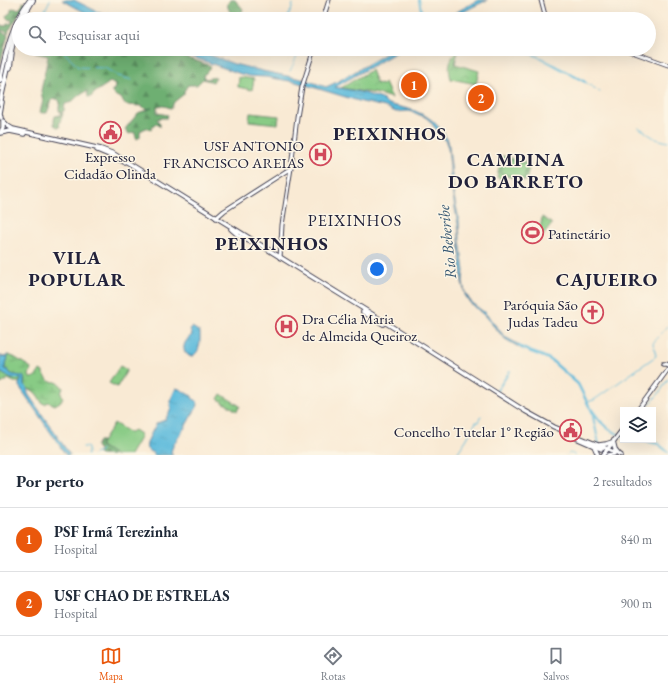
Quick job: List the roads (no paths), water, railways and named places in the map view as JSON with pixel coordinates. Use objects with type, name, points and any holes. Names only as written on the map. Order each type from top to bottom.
[{"type":"highway","points":[[22,12],[30,0]]},
{"type":"highway","points":[[26,12],[33,0]]},
{"type":"highway","points":[[0,80],[11,36]]},
{"type":"highway","points":[[0,103],[12,46]]},
{"type":"main road","points":[[325,12],[328,0]]},
{"type":"main road","points":[[540,0],[543,12]]},
{"type":"main road","points":[[0,70],[11,36]]},
{"type":"main road","points":[[0,133],[3,128],[1,107],[12,56]]},
{"type":"main road","points":[[280,258],[282,225],[297,117],[302,87],[312,56]]},
{"type":"main road","points":[[643,56],[668,65]]},
{"type":"main road","points":[[1,119],[13,129],[107,150],[120,157],[216,218],[240,236],[280,258],[520,409],[607,452],[618,455]]},
{"type":"main road","points":[[0,133],[14,131],[109,154],[216,218]]},
{"type":"main road","points":[[216,218],[224,211],[291,168]]},
{"type":"main road","points":[[285,172],[289,172],[290,174]]},
{"type":"main road","points":[[280,258],[369,316],[510,404],[540,422],[565,434],[578,438]]},
{"type":"main road","points":[[640,407],[668,369]]},
{"type":"main road","points":[[603,455],[607,452],[620,433]]},
{"type":"main road","points":[[597,447],[615,440]]},
{"type":"main road","points":[[615,440],[615,449],[618,455]]},
{"type":"water","points":[[62,0],[74,0],[98,12],[84,12]]},
{"type":"water","points":[[478,0],[488,0],[464,12],[457,12]]},
{"type":"water","points":[[190,56],[213,56],[234,64],[306,80],[326,87],[382,56],[390,56],[335,87],[364,93],[382,99],[391,105],[413,110],[433,121],[444,133],[449,146],[454,196],[459,220],[465,292],[473,304],[485,313],[505,337],[516,343],[522,349],[505,339],[484,315],[470,303],[465,295],[462,282],[458,225],[450,180],[448,148],[446,142],[429,120],[412,112],[396,112],[385,107],[362,102],[296,82],[241,74]]},
{"type":"water","points":[[192,327],[200,332],[200,339],[197,352],[191,357],[185,352],[184,346],[192,335],[190,329]]},
{"type":"water","points":[[0,355],[5,357],[8,355],[5,369],[11,374],[24,377],[24,385],[27,387],[28,394],[70,455],[66,455],[19,386],[21,378],[12,379],[0,372]]},
{"type":"water","points":[[176,388],[192,396],[192,398],[197,401],[198,405],[173,445],[171,454],[173,455],[155,455],[146,447],[157,423],[165,420],[171,409],[170,401]]},
{"type":"waterway","points":[[44,12],[50,0]]},
{"type":"waterway","points":[[419,0],[422,12]]},
{"type":"waterway","points":[[290,12],[293,4]]},
{"type":"waterway","points":[[68,56],[78,67],[105,68],[118,76],[132,80]]},
{"type":"waterway","points":[[290,71],[297,56]]},
{"type":"waterway","points":[[537,56],[585,82]]},
{"type":"waterway","points":[[585,82],[600,92]]},
{"type":"waterway","points":[[639,128],[647,133]]},
{"type":"waterway","points":[[648,134],[656,139],[668,142]]},
{"type":"waterway","points":[[587,402],[594,400],[656,356],[653,343],[668,326]]},
{"type":"waterway","name":"Rio Beberibe","points":[[519,346],[552,361],[578,384],[589,406],[600,421],[609,429],[620,435]]},
{"type":"waterway","points":[[496,392],[508,374]]},
{"type":"waterway","points":[[648,407],[660,392],[668,379]]},
{"type":"waterway","points":[[591,408],[599,444]]},
{"type":"waterway","points":[[456,455],[481,416]]},
{"type":"waterway","name":"Rio Beberibe","points":[[654,443],[658,444],[668,452]]},
{"type":"waterway","points":[[83,447],[88,448],[87,455]]},
{"type":"waterway","points":[[93,455],[99,453],[101,449]]},
{"type":"waterway","points":[[567,455],[570,453],[575,455]]},
{"type":"place","name":"PSF Irmã Terezinha","points":[[414,85]]},
{"type":"place","name":"USF CHAO DE ESTRELAS","points":[[481,98]]},
{"type":"place","name":"Expresso Cidadão Olinda","points":[[110,133]]},
{"type":"place","name":"USF ANTONIO FRANCISCO AREIAS","points":[[320,154]]},
{"type":"place","name":"Patinetário","points":[[533,233]]},
{"type":"place","name":"Paróquia São Judas Tadeu","points":[[593,313]]},
{"type":"place","name":"Dra Célia Maria de Almeida Queiroz","points":[[287,327]]},
{"type":"place","name":"Concelho Tutelar 1° Região","points":[[570,431]]},
{"type":"district","name":"PEIXINHOS","points":[[390,133]]},
{"type":"district","name":"CAMPINA DO BARRETO","points":[[516,170]]},
{"type":"district","name":"PEIXINHOS","points":[[355,220]]},
{"type":"district","name":"PEIXINHOS","points":[[272,243]]},
{"type":"district","name":"VILA POPULAR","points":[[77,268]]},
{"type":"district","name":"CAJUEIRO","points":[[607,279]]}]
